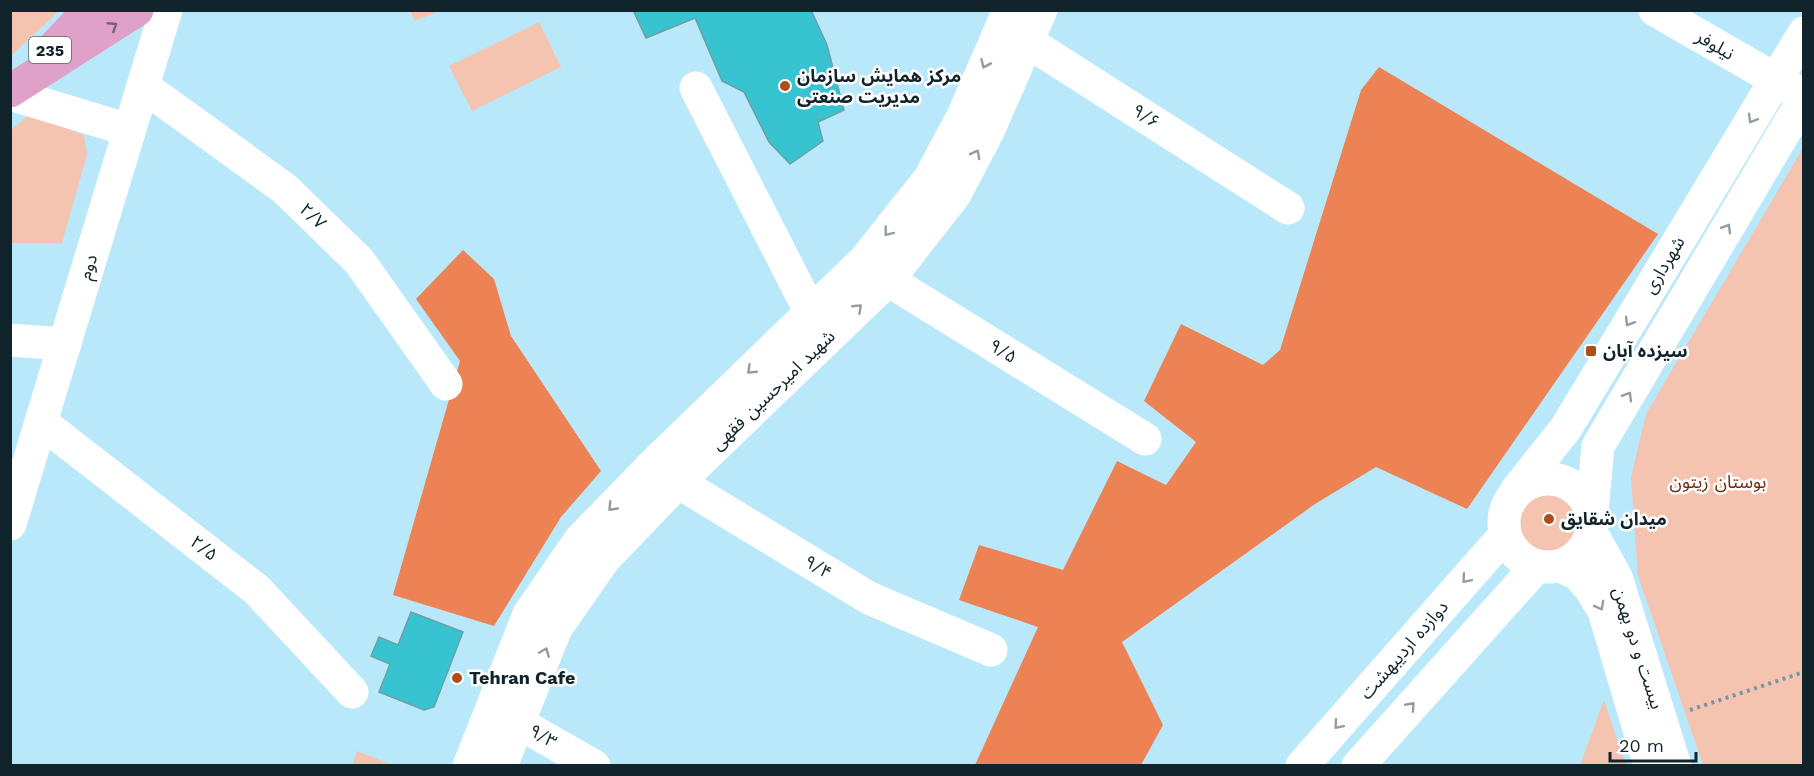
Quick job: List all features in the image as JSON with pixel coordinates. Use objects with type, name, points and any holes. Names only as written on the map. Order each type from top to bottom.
[{"type":"main road","name":"235","points":[[10,92],[89,10]]},
{"type":"main road","points":[[10,92],[137,10]]},
{"type":"street","name":"دوم","points":[[10,524],[166,10]]},
{"type":"street","name":"شهید امیرحسین فقهی","points":[[501,765],[504,716],[529,614],[580,540],[667,472],[877,270],[1012,27],[1041,10]]},
{"type":"street","name":"نیلوفر","points":[[1655,10],[1803,98]]},
{"type":"street","name":"۹/۶","points":[[1012,27],[1288,208]]},
{"type":"street","name":"شهرداری","points":[[1516,491],[1566,428],[1803,33]]},
{"type":"street","name":"۲/۷","points":[[143,86],[285,189],[359,261],[446,384]]},
{"type":"street","points":[[696,88],[811,313]]},
{"type":"street","points":[[10,92],[129,130]]},
{"type":"street","name":"شهرداری","points":[[1592,523],[1598,446],[1803,98]]},
{"type":"street","name":"شهید امیرحسین فقهی","points":[[667,472],[811,313],[877,270]]},
{"type":"street","name":"۹/۵","points":[[877,270],[1144,439]]},
{"type":"street","points":[[10,340],[65,344]]},
{"type":"street","name":"۲/۵","points":[[41,422],[257,590],[352,692]]},
{"type":"street","name":"۹/۴","points":[[667,472],[869,598],[991,650]]},
{"type":"street","points":[[1544,478],[1560,480],[1574,486],[1585,497],[1592,523],[1585,548],[1575,559],[1549,566],[1523,559],[1512,549],[1505,535],[1503,523],[1505,511],[1516,491],[1544,478]]},
{"type":"street","name":"بیست و دو بهمن","points":[[1592,523],[1616,577],[1675,765]]},
{"type":"street","name":"دوازده اردیبهشت","points":[[1302,765],[1505,535]]},
{"type":"street","points":[[1358,765],[1549,566]]},
{"type":"street","name":"بیست و دو بهمن","points":[[1549,566],[1578,574],[1604,611],[1650,765]]},
{"type":"street","name":"شهید امیرحسین فقهی","points":[[469,765],[504,716]]},
{"type":"street","name":"۹/۳","points":[[504,716],[594,765]]},
{"type":"path","points":[[1661,720],[1803,672]]},
{"type":"green space","points":[[11,10],[59,10],[59,11],[11,56]]},
{"type":"green space","points":[[410,11],[439,11],[415,21]]},
{"type":"green space","points":[[539,22],[561,67],[472,111],[449,66]]},
{"type":"green space","points":[[30,114],[84,135],[87,155],[62,243],[11,243],[11,130]]},
{"type":"green space","name":"بوستان زیتون","points":[[1803,148],[1803,765],[1703,765],[1638,576],[1631,477],[1646,414]]},
{"type":"green space","name":"میدان شقایق","points":[[1549,486],[1565,490],[1575,498],[1580,507],[1582,537],[1579,543],[1566,554],[1539,556],[1527,551],[1520,543],[1515,534],[1514,515],[1523,499],[1530,493]]},
{"type":"green space","points":[[1604,700],[1626,765],[1580,765]]},
{"type":"green space","points":[[357,751],[393,765],[352,765]]},
{"type":"shaded area","points":[[1379,67],[1658,234],[1467,509],[1376,467],[1315,504],[1122,642],[1163,725],[1141,765],[975,765],[1038,627],[959,600],[979,545],[1063,570],[1117,461],[1166,485],[1196,442],[1144,401],[1181,324],[1263,365],[1280,350],[1361,90]]},
{"type":"shaded area","points":[[463,250],[494,279],[511,336],[601,471],[561,517],[494,626],[393,595],[460,361],[416,299]]},
{"type":"building","name":"مرکز همایش سازمان مدیریت صنعتی","points":[[633,10],[811,10],[827,45],[844,110],[818,122],[823,141],[790,164],[769,142],[744,92],[722,81],[695,18],[646,38]]},
{"type":"building","points":[[411,612],[463,632],[434,707],[424,710],[379,692],[390,664],[371,656],[379,637],[398,645]]},
{"type":"place","name":"مرکز همایش سازمان مدیریت صنعتی","points":[[785,86]]},
{"type":"place","name":"سیزده آبان","points":[[1591,351]]},
{"type":"place","name":"میدان شقایق","points":[[1549,519]]},
{"type":"place","name":"Tehran Cafe","points":[[457,678]]}]
